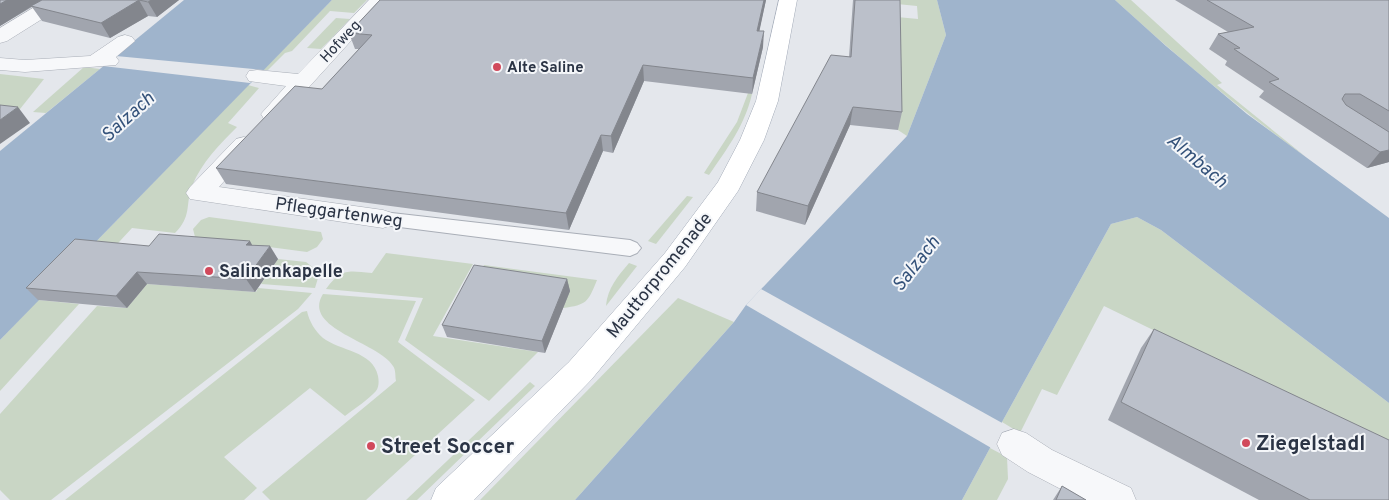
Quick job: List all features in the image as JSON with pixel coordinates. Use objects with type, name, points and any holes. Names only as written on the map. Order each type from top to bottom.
[{"type":"main road","name":"Mauttorpromenade","points":[[449,500],[580,371],[676,260],[729,186],[752,140],[767,101],[788,0]]},
{"type":"street","points":[[0,37],[59,0]]},
{"type":"street","name":"Hofweg","points":[[302,82],[379,0]]},
{"type":"street","points":[[0,64],[25,66],[102,61],[125,41]]},
{"type":"street","points":[[256,76],[302,82]]},
{"type":"street","name":"Pfleggartenweg","points":[[302,82],[199,193],[383,219]]},
{"type":"street","points":[[1014,444],[1040,461],[1118,500]]},
{"type":"lane","name":"Pfleggartenweg","points":[[383,219],[630,248]]},
{"type":"green space","points":[[332,0],[367,0],[354,13],[330,11],[292,51],[285,53],[268,70],[263,70]]},
{"type":"green space","points":[[897,0],[937,0],[946,35],[907,136],[898,130],[897,17],[918,19],[917,6],[897,4]]},
{"type":"green space","points":[[1115,0],[1131,0],[1222,83],[1217,85],[1306,157],[1208,82]]},
{"type":"green space","points":[[336,18],[350,19],[321,49],[307,48]]},
{"type":"green space","points":[[84,67],[100,69],[46,113],[33,112]]},
{"type":"green space","points":[[0,74],[44,79],[20,109],[6,119],[0,119]]},
{"type":"green space","points":[[248,85],[259,88],[228,123],[237,127],[217,147],[196,177],[190,193],[186,216],[175,233],[132,228],[108,254],[86,252]]},
{"type":"green space","points":[[748,93],[752,94],[749,105],[735,136],[709,175],[704,173],[737,122]]},
{"type":"green space","points":[[687,196],[693,197],[656,244],[648,241]]},
{"type":"green space","points":[[209,217],[321,232],[323,239],[317,247],[307,252],[195,237],[193,229],[201,220]]},
{"type":"green space","points":[[1137,217],[1161,230],[1389,403],[1389,445],[1104,306],[1057,395],[1042,389],[1020,433],[1002,422],[1111,224]]},
{"type":"green space","points":[[386,253],[473,264],[433,336],[538,352],[489,401],[405,340],[423,298],[326,289],[336,277],[346,272],[372,273]]},
{"type":"green space","points":[[278,259],[306,262],[315,269],[318,278],[315,288],[261,284]]},
{"type":"green space","points":[[629,263],[637,266],[606,306],[611,288]]},
{"type":"green space","points":[[484,265],[597,280],[586,301],[582,304],[563,308],[569,291],[477,278]]},
{"type":"green space","points":[[147,284],[256,292],[258,288],[312,293],[298,309],[51,500],[10,500],[0,490],[0,414],[97,306],[127,308]]},
{"type":"green space","name":"Street Soccer","points":[[323,294],[416,301],[398,342],[475,400],[366,500],[270,500],[262,492],[396,381],[394,368],[385,357],[344,334],[323,317],[319,306]]},
{"type":"green space","points":[[678,298],[734,322],[575,500],[480,500]]},
{"type":"green space","points":[[38,300],[79,304],[0,391],[0,340]]},
{"type":"green space","points":[[307,311],[313,326],[323,338],[370,361],[378,376],[378,388],[369,398],[345,416],[310,388],[224,457],[257,488],[244,500],[65,500],[302,312]]},
{"type":"green space","points":[[530,382],[535,386],[417,500],[406,500]]},
{"type":"green space","points":[[990,448],[1007,457],[1008,479],[997,500],[962,500]]},
{"type":"water","name":"Salzach","points":[[184,0],[332,0],[0,340],[0,151]]},
{"type":"water","points":[[937,0],[1115,0],[1247,114],[1389,218],[1389,403],[1161,230],[1137,217],[1111,224],[1002,422],[962,500],[575,500],[734,322],[746,305],[907,136],[946,35]]},
{"type":"pier","points":[[116,56],[263,70],[250,83],[103,66]]},
{"type":"pier","points":[[761,289],[1004,424],[993,449],[746,305]]},
{"type":"building","points":[[42,0],[139,0],[101,23],[31,6]]},
{"type":"building","points":[[380,0],[764,0],[757,31],[764,31],[753,78],[643,65],[611,136],[601,135],[566,213],[216,168],[295,86],[322,89],[372,35],[349,33]]},
{"type":"building","points":[[855,0],[900,0],[902,112],[853,107],[808,206],[757,192],[831,55],[851,57]]},
{"type":"building","points":[[1207,0],[1389,0],[1389,111],[1360,94],[1345,94],[1342,99],[1346,105],[1389,132],[1389,150],[1380,152],[1269,82],[1279,79],[1234,49],[1240,48],[1218,34],[1254,27]]},
{"type":"building","points":[[0,105],[18,107],[0,120]]},
{"type":"building","points":[[159,234],[250,241],[246,245],[270,246],[246,279],[137,272],[116,296],[26,288],[75,239],[149,246]]},
{"type":"building","points":[[474,265],[567,279],[542,341],[442,325]]},
{"type":"building","name":"Ziegelstadl","points":[[1154,329],[1389,440],[1389,500],[1310,500],[1121,402]]},
{"type":"building","points":[[1062,486],[1086,500],[1056,500]]},
{"type":"place","name":"Alte Saline","points":[[497,67]]},
{"type":"place","name":"Salinenkapelle","points":[[209,271]]},
{"type":"place","name":"Ziegelstadl","points":[[1246,443]]},
{"type":"place","name":"Street Soccer","points":[[371,446]]},
{"type":"water label","name":"Almbach","points":[[1198,160]]}]
